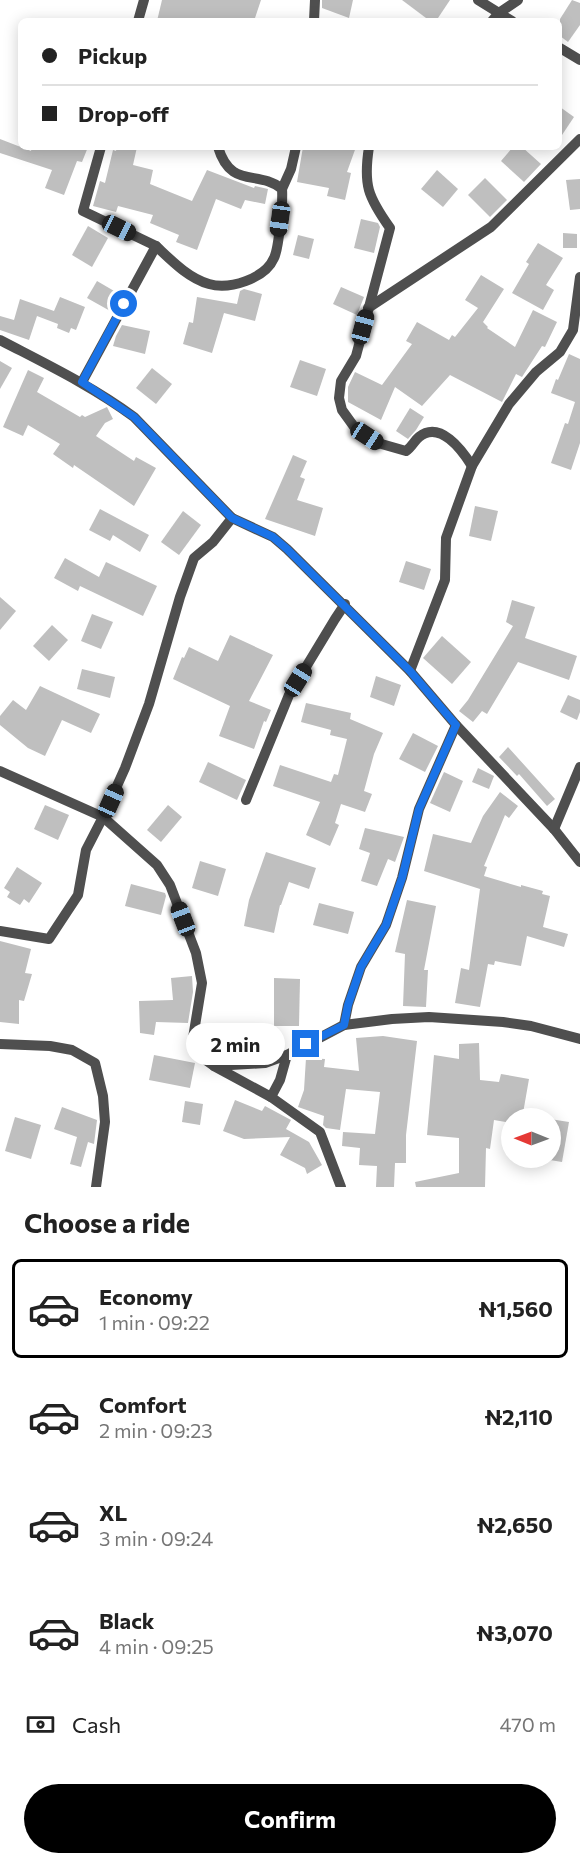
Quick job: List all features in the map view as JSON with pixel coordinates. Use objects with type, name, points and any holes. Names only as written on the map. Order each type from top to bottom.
[{"type":"street","points":[[139,18],[144,0]]},
{"type":"street","points":[[314,18],[315,0]]},
{"type":"street","points":[[478,0],[495,17],[518,0]]},
{"type":"street","points":[[562,49],[580,60]]},
{"type":"street","points":[[368,308],[492,227],[580,139]]},
{"type":"street","points":[[100,150],[83,211],[156,246],[179,267],[210,284],[229,285],[247,280],[264,271],[274,258],[283,202],[282,189],[291,170],[295,150]]},
{"type":"street","points":[[219,150],[222,161],[234,172],[249,178],[274,183],[282,189]]},
{"type":"street","points":[[369,150],[366,183],[374,207],[390,228],[356,356],[341,381],[339,398],[342,410],[355,428],[378,443],[406,451],[412,447],[417,438],[425,433],[435,432],[452,439],[472,466]]},
{"type":"street","points":[[82,382],[156,246]]},
{"type":"street","points":[[410,671],[445,580],[446,538],[472,466],[509,404],[536,372],[560,352],[573,330],[580,277]]},
{"type":"street","points":[[0,340],[82,382],[134,417],[232,518],[273,537],[345,604],[410,671],[456,725],[554,829],[580,862]]},
{"type":"street","points":[[0,931],[49,939],[78,895],[86,850],[125,768],[149,704],[180,597],[194,558],[213,542],[232,518]]},
{"type":"street","points":[[246,800],[289,695],[345,604]]},
{"type":"street","points":[[344,1025],[361,967],[386,925],[402,878],[419,809],[456,725]]},
{"type":"street","points":[[554,829],[580,767]]},
{"type":"street","points":[[0,771],[103,817],[157,865],[170,885],[196,952],[202,982],[192,1044],[197,1054],[214,1066],[271,1097],[320,1132],[341,1187]]},
{"type":"street","points":[[214,1066],[265,1063],[287,1055],[344,1025],[392,1019],[429,1017],[469,1019],[531,1026],[580,1039]]},
{"type":"street","points":[[0,1044],[50,1046],[72,1050],[95,1063],[105,1122],[96,1187]]},
{"type":"street","points":[[271,1097],[287,1055]]},
{"type":"building","points":[[162,0],[261,0],[255,18],[158,18]]},
{"type":"building","points":[[322,0],[353,0],[349,18],[322,8]]},
{"type":"building","points":[[402,0],[450,0],[438,18],[426,18]]},
{"type":"building","points":[[572,0],[580,3],[580,25],[568,42],[562,38],[561,18]]},
{"type":"building","points":[[562,108],[574,117],[562,135]]},
{"type":"building","points":[[0,139],[18,146],[18,150],[87,150],[82,162],[77,161],[64,195],[45,188],[52,170],[0,153]]},
{"type":"building","points":[[113,150],[136,150],[133,165],[153,170],[150,184],[192,201],[207,170],[254,188],[255,186],[268,189],[265,204],[245,200],[241,209],[216,199],[197,250],[176,242],[179,235],[150,223],[153,215],[118,206],[116,212],[93,206],[100,181],[105,183]]},
{"type":"building","points":[[302,150],[355,150],[347,172],[351,173],[345,200],[327,196],[329,188],[297,182]]},
{"type":"building","points":[[510,150],[525,150],[541,164],[524,182],[501,161]]},
{"type":"building","points":[[437,170],[458,189],[443,207],[421,189]]},
{"type":"building","points":[[485,178],[507,200],[490,217],[468,195]]},
{"type":"building","points":[[580,179],[580,209],[570,210],[566,180]]},
{"type":"building","points":[[361,219],[378,223],[380,227],[374,253],[354,248]]},
{"type":"building","points":[[88,226],[108,238],[92,267],[72,255]]},
{"type":"building","points":[[563,233],[577,234],[577,248],[563,248]]},
{"type":"building","points":[[298,235],[314,239],[309,259],[293,255]]},
{"type":"building","points":[[538,243],[563,258],[546,285],[554,290],[543,310],[512,293],[529,264],[526,262]]},
{"type":"building","points":[[481,275],[504,289],[483,322],[487,328],[515,347],[533,310],[557,322],[545,347],[542,346],[522,377],[516,374],[502,402],[450,375],[422,406],[395,387],[381,420],[348,402],[348,387],[355,372],[382,385],[412,344],[406,341],[417,322],[449,340],[452,335],[455,337],[478,308],[465,300]]},
{"type":"building","points":[[97,281],[121,295],[112,312],[87,298]]},
{"type":"building","points":[[341,287],[364,297],[357,315],[333,304]]},
{"type":"building","points":[[244,289],[262,294],[255,321],[224,313],[212,353],[183,344],[189,322],[193,323],[197,297],[237,304],[240,291]]},
{"type":"building","points":[[60,297],[85,307],[76,330],[71,328],[69,333],[57,328],[58,324],[37,316],[29,340],[0,330],[0,316],[14,320],[20,299],[54,311]]},
{"type":"building","points":[[122,325],[150,331],[145,354],[113,346]]},
{"type":"building","points":[[569,354],[580,359],[580,443],[571,470],[551,463],[575,402],[551,393]]},
{"type":"building","points":[[300,360],[326,369],[317,396],[290,387]]},
{"type":"building","points":[[0,361],[12,368],[0,389]]},
{"type":"building","points":[[152,368],[172,384],[156,404],[136,388]]},
{"type":"building","points":[[28,370],[44,378],[37,392],[80,417],[107,407],[113,419],[105,423],[96,436],[134,461],[136,457],[156,468],[134,506],[74,465],[73,468],[53,454],[60,444],[28,425],[23,436],[3,427]]},
{"type":"building","points":[[410,408],[424,417],[408,439],[396,431]]},
{"type":"building","points":[[293,455],[307,461],[300,477],[305,479],[297,500],[323,508],[315,536],[265,519]]},
{"type":"building","points":[[475,506],[498,511],[491,541],[469,536]]},
{"type":"building","points":[[100,509],[149,535],[140,552],[113,535],[110,541],[89,530]]},
{"type":"building","points":[[183,511],[201,525],[179,555],[161,542]]},
{"type":"building","points":[[65,558],[99,577],[106,562],[157,586],[143,616],[80,586],[78,591],[54,578]]},
{"type":"building","points":[[406,561],[431,569],[424,590],[399,582]]},
{"type":"building","points":[[0,597],[16,611],[0,630]]},
{"type":"building","points":[[512,600],[535,607],[525,638],[577,656],[569,680],[518,662],[487,714],[482,711],[473,722],[459,711],[513,626],[506,622]]},
{"type":"building","points":[[92,614],[113,622],[101,649],[81,641]]},
{"type":"building","points":[[52,625],[68,640],[49,661],[33,646]]},
{"type":"building","points":[[230,635],[273,655],[249,701],[271,710],[266,722],[264,721],[254,749],[219,736],[230,706],[173,679],[189,647],[218,661]]},
{"type":"building","points":[[442,636],[471,662],[452,684],[423,658]]},
{"type":"building","points":[[82,669],[115,677],[110,698],[77,689]]},
{"type":"building","points":[[376,676],[401,685],[394,706],[370,697]]},
{"type":"building","points":[[40,686],[100,714],[91,733],[62,720],[45,756],[28,748],[0,725],[0,716],[13,700],[26,710]]},
{"type":"building","points":[[568,695],[580,700],[577,720],[560,712]]},
{"type":"building","points":[[306,703],[351,713],[350,719],[383,733],[374,754],[364,791],[372,794],[365,812],[341,804],[335,823],[339,825],[330,846],[306,835],[320,802],[273,786],[280,765],[331,782],[334,774],[338,775],[347,739],[330,735],[331,730],[301,722]]},
{"type":"building","points":[[413,733],[438,746],[425,772],[399,759]]},
{"type":"building","points":[[508,747],[555,799],[547,806],[519,774],[517,776],[499,757]]},
{"type":"building","points":[[208,762],[246,780],[237,800],[199,782]]},
{"type":"building","points":[[478,768],[494,776],[489,789],[472,782]]},
{"type":"building","points":[[444,772],[463,781],[450,812],[430,803]]},
{"type":"building","points":[[500,792],[518,806],[509,818],[505,815],[484,866],[487,867],[484,876],[543,891],[542,894],[550,896],[543,927],[568,934],[564,947],[527,936],[521,966],[495,961],[494,965],[488,964],[480,1007],[455,1003],[461,968],[469,970],[480,889],[424,871],[433,834],[471,843],[483,816]]},
{"type":"building","points":[[45,805],[69,815],[58,840],[34,829]]},
{"type":"building","points":[[168,805],[182,817],[161,842],[147,830]]},
{"type":"building","points":[[365,828],[404,837],[395,862],[388,859],[377,886],[361,881],[370,853],[359,849]]},
{"type":"building","points":[[266,852],[316,868],[309,889],[289,882],[280,905],[274,933],[244,926],[249,900]]},
{"type":"building","points":[[200,861],[226,869],[218,896],[192,888]]},
{"type":"building","points":[[17,867],[42,883],[29,903],[24,899],[20,905],[7,897],[10,892],[4,888]]},
{"type":"building","points":[[131,884],[165,893],[161,915],[125,906]]},
{"type":"building","points":[[407,900],[436,906],[424,970],[428,970],[426,1007],[403,1006],[405,954],[395,952]]},
{"type":"building","points":[[319,903],[354,912],[348,934],[313,925]]},
{"type":"building","points":[[0,941],[31,949],[25,973],[32,974],[24,1001],[19,1000],[19,1024],[0,1022]]},
{"type":"building","points":[[192,976],[193,992],[188,1023],[156,1022],[154,1035],[140,1033],[139,1001],[173,1000],[171,978]]},
{"type":"building","points":[[274,978],[300,979],[299,1026],[274,1026]]},
{"type":"building","points":[[383,1036],[417,1041],[406,1135],[406,1163],[395,1163],[394,1187],[376,1187],[377,1166],[359,1165],[360,1148],[342,1146],[343,1132],[375,1134],[380,1092],[346,1089],[340,1130],[326,1128],[323,1125],[324,1116],[298,1107],[304,1090],[306,1058],[325,1059],[324,1067],[359,1071],[356,1038]]},
{"type":"building","points":[[479,1043],[480,1080],[499,1082],[501,1074],[529,1079],[524,1108],[501,1108],[501,1121],[494,1120],[490,1149],[486,1148],[485,1187],[416,1187],[415,1182],[459,1173],[459,1138],[427,1135],[434,1055],[459,1059],[459,1044]]},
{"type":"building","points":[[154,1055],[195,1063],[190,1088],[149,1080]]},
{"type":"building","points":[[235,1100],[262,1111],[265,1106],[291,1120],[286,1129],[309,1142],[322,1165],[307,1174],[305,1168],[280,1155],[290,1137],[244,1139],[223,1131]]},
{"type":"building","points":[[185,1101],[203,1104],[200,1125],[182,1122]]},
{"type":"building","points":[[62,1107],[97,1120],[94,1144],[88,1142],[81,1167],[70,1164],[77,1137],[54,1129]]},
{"type":"building","points":[[15,1117],[41,1125],[31,1159],[5,1151]]},
{"type":"building","points":[[561,1121],[569,1122],[561,1162]]},
{"type":"route","points":[[124,304],[82,382],[134,417],[232,518],[273,537],[287,549],[410,671],[456,725],[419,809],[402,878],[386,925],[361,967],[344,1025],[306,1044]]}]
